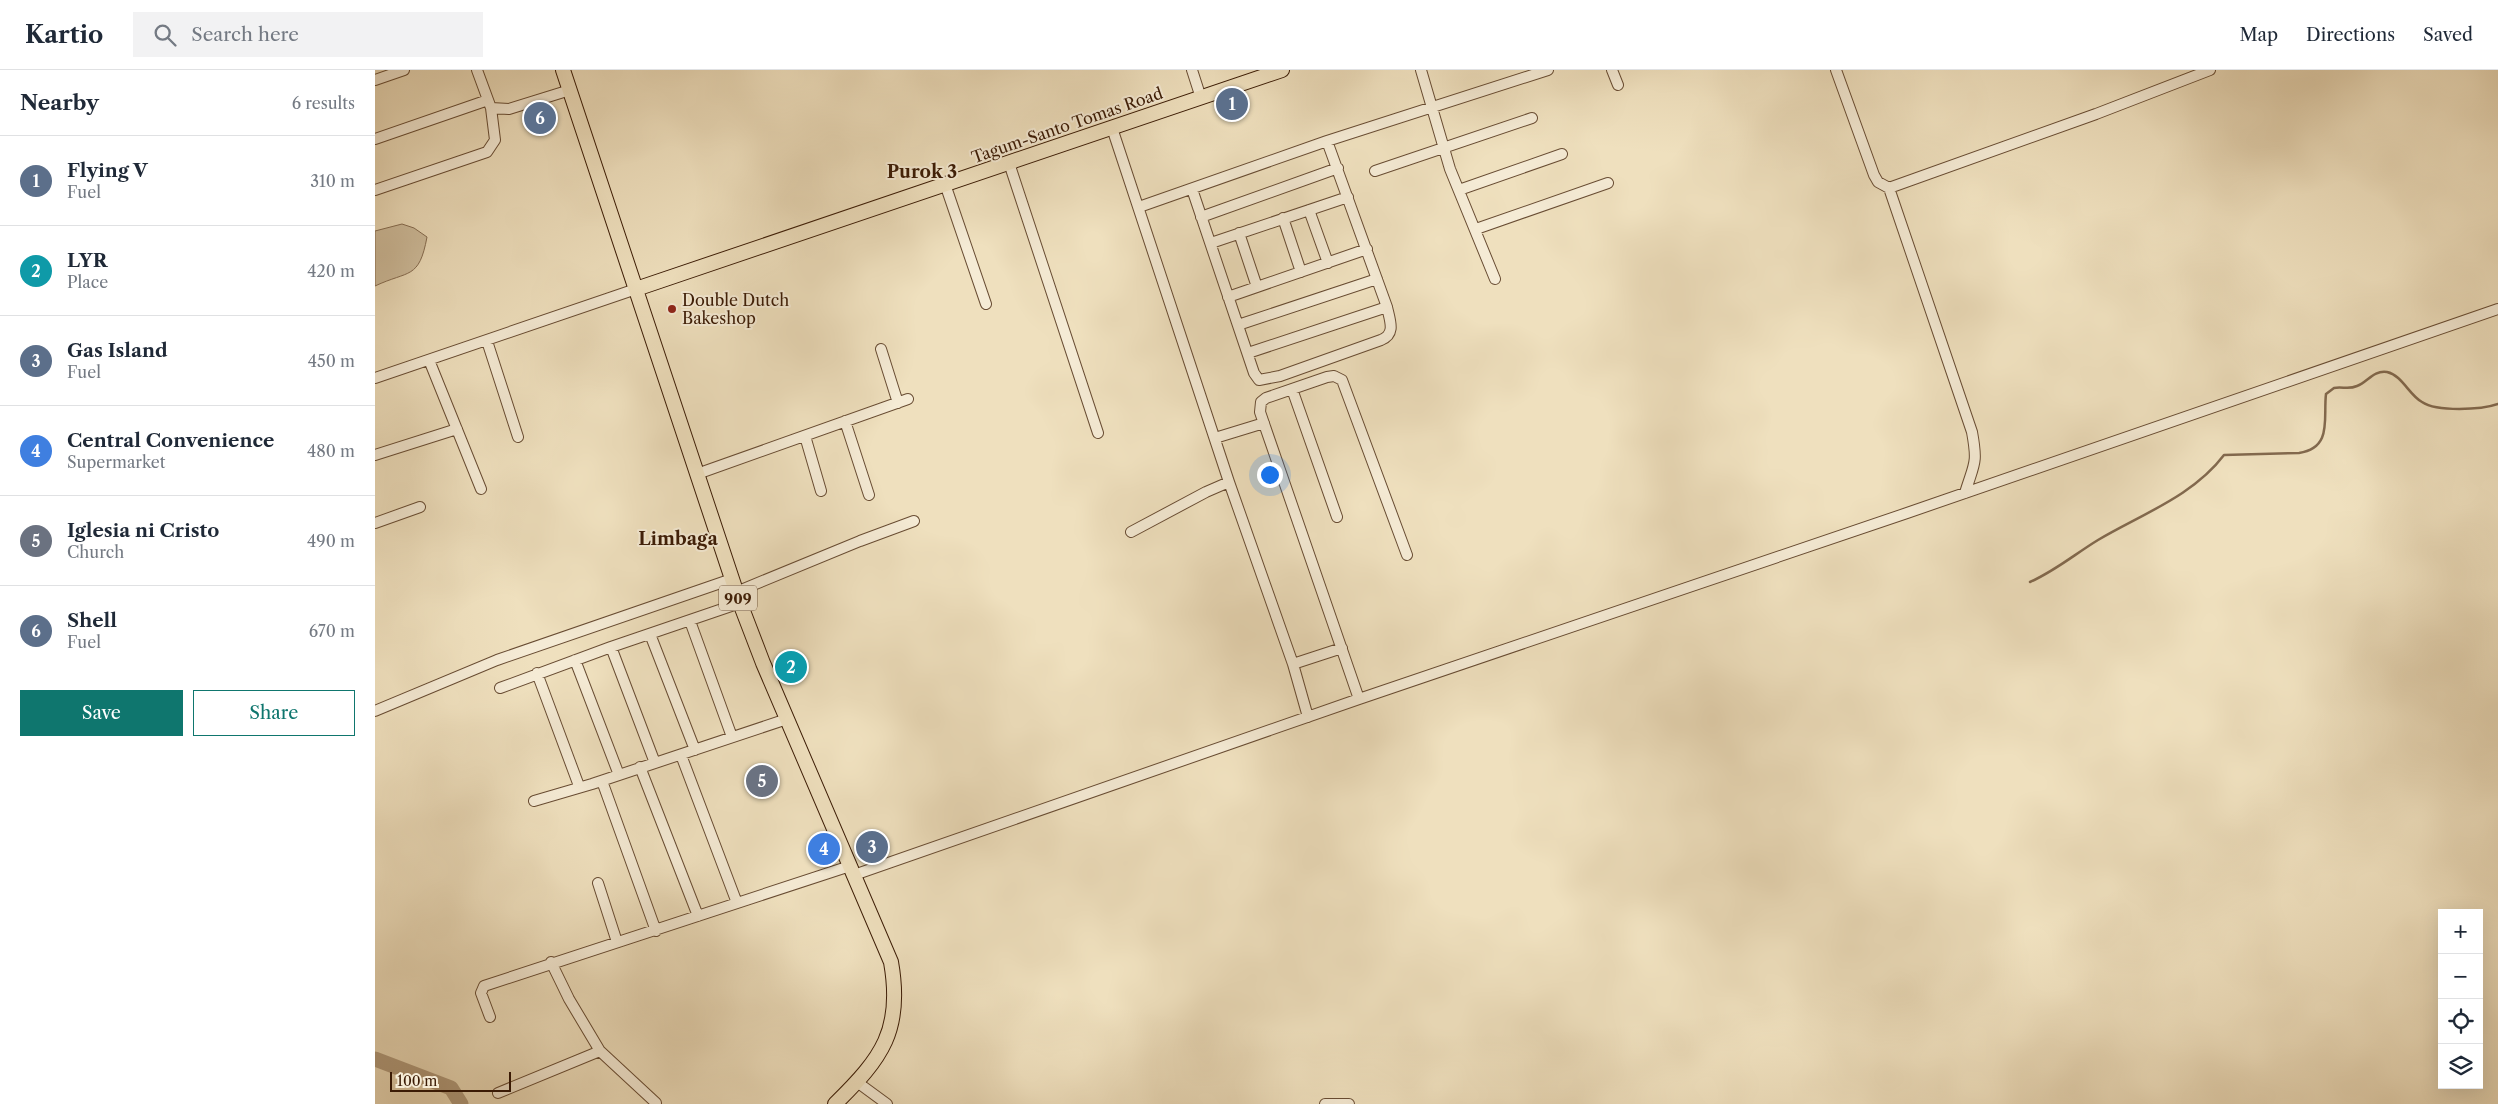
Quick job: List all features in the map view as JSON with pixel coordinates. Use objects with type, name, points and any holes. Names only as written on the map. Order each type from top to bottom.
[{"type":"main road","name":"909","points":[[563,70],[736,592],[787,719],[891,962],[896,990],[894,1012],[887,1040],[873,1065],[835,1104]]},
{"type":"main road","name":"Tagum-Santo Tomas Road","points":[[636,289],[1282,70]]},
{"type":"street","points":[[375,80],[405,70]]},
{"type":"street","points":[[375,190],[487,152],[495,140],[489,104],[477,70]]},
{"type":"street","points":[[1192,70],[1201,98]]},
{"type":"street","points":[[1421,70],[1444,148],[1495,279]]},
{"type":"street","points":[[1139,207],[1327,141],[1433,109],[1547,70]]},
{"type":"street","points":[[1612,70],[1617,85]]},
{"type":"street","points":[[1836,70],[1874,175],[1878,182],[1889,188],[1972,432],[1977,457],[1973,474],[1965,493]]},
{"type":"street","points":[[1889,188],[2097,114],[2210,70]]},
{"type":"street","points":[[375,139],[489,104],[509,109],[570,90]]},
{"type":"street","points":[[1375,171],[1532,118]]},
{"type":"street","points":[[1113,128],[1229,482],[1293,664],[1308,717]]},
{"type":"street","points":[[1192,189],[1254,373],[1259,380],[1280,376],[1387,338],[1392,330],[1387,307],[1327,141]]},
{"type":"street","points":[[1459,190],[1562,154]]},
{"type":"street","points":[[1009,162],[1098,433]]},
{"type":"street","points":[[1201,216],[1338,168]]},
{"type":"street","points":[[1476,229],[1608,183]]},
{"type":"street","points":[[945,184],[986,304]]},
{"type":"street","points":[[1211,244],[1348,197]]},
{"type":"street","points":[[1309,210],[1328,262]]},
{"type":"street","points":[[1283,218],[1301,272]]},
{"type":"street","points":[[1239,233],[1257,287]]},
{"type":"street","points":[[1228,297],[1367,249]]},
{"type":"street","points":[[1238,325],[1377,279]]},
{"type":"street","points":[[375,378],[636,289]]},
{"type":"street","points":[[1247,353],[1387,307]]},
{"type":"street","points":[[490,1017],[481,993],[484,986],[551,962],[737,903],[852,870],[1308,717],[2498,309]]},
{"type":"street","points":[[487,341],[518,437]]},
{"type":"street","points":[[697,474],[903,401],[881,349]]},
{"type":"street","points":[[429,360],[481,489]]},
{"type":"street","points":[[1359,699],[1260,412],[1261,402],[1266,398],[1327,377],[1334,376],[1341,380],[1407,555]]},
{"type":"street","points":[[1292,390],[1337,517]]},
{"type":"street","points":[[845,421],[869,494]]},
{"type":"street","points":[[1215,438],[1264,423]]},
{"type":"street","points":[[375,455],[457,429]]},
{"type":"street","points":[[805,436],[821,491]]},
{"type":"street","points":[[1131,532],[1229,482]]},
{"type":"street","points":[[375,523],[420,507]]},
{"type":"street","points":[[375,711],[497,660],[736,592],[860,540],[914,522]]},
{"type":"street","points":[[500,688],[537,673],[690,621],[736,592]]},
{"type":"street","points":[[690,621],[732,737]]},
{"type":"street","points":[[650,634],[695,750]]},
{"type":"street","points":[[611,647],[655,763]]},
{"type":"street","points":[[1293,664],[1342,648]]},
{"type":"street","points":[[575,660],[619,775]]},
{"type":"street","points":[[537,673],[579,786]]},
{"type":"street","points":[[534,801],[579,786],[602,781],[787,719]]},
{"type":"street","points":[[681,755],[737,903]]},
{"type":"street","points":[[641,768],[698,916]]},
{"type":"street","points":[[602,781],[656,930]]},
{"type":"street","points":[[598,883],[617,942]]},
{"type":"street","points":[[551,962],[569,999],[600,1051],[656,1103]]},
{"type":"street","points":[[498,1093],[600,1051]]},
{"type":"street","points":[[857,1082],[887,1104]]},
{"type":"street","points":[[1325,1104],[1349,1104]]},
{"type":"shaded area","points":[[402,224],[414,228],[427,237],[420,261],[411,272],[375,286],[375,231]]},
{"type":"waterway","points":[[2030,582],[2056,568],[2098,540],[2182,493],[2197,482],[2224,455],[2299,453],[2310,450],[2322,438],[2325,422],[2326,394],[2334,388],[2354,387],[2374,374],[2387,372],[2397,377],[2417,399],[2429,405],[2459,409],[2481,408],[2498,404]]},
{"type":"waterway","points":[[375,1059],[451,1088],[461,1104]]},
{"type":"place","name":"Flying V","points":[[1232,104]]},
{"type":"place","name":"Shell","points":[[540,118]]},
{"type":"place","name":"Double Dutch Bakeshop","points":[[672,309]]},
{"type":"place","name":"LYR","points":[[791,667]]},
{"type":"place","name":"Iglesia ni Cristo","points":[[762,781]]},
{"type":"place","name":"Gas Island","points":[[872,847]]},
{"type":"place","name":"Central Convenience","points":[[824,849]]},
{"type":"district","name":"Purok 3","points":[[922,172]]},
{"type":"district","name":"Limbaga","points":[[678,539]]}]
